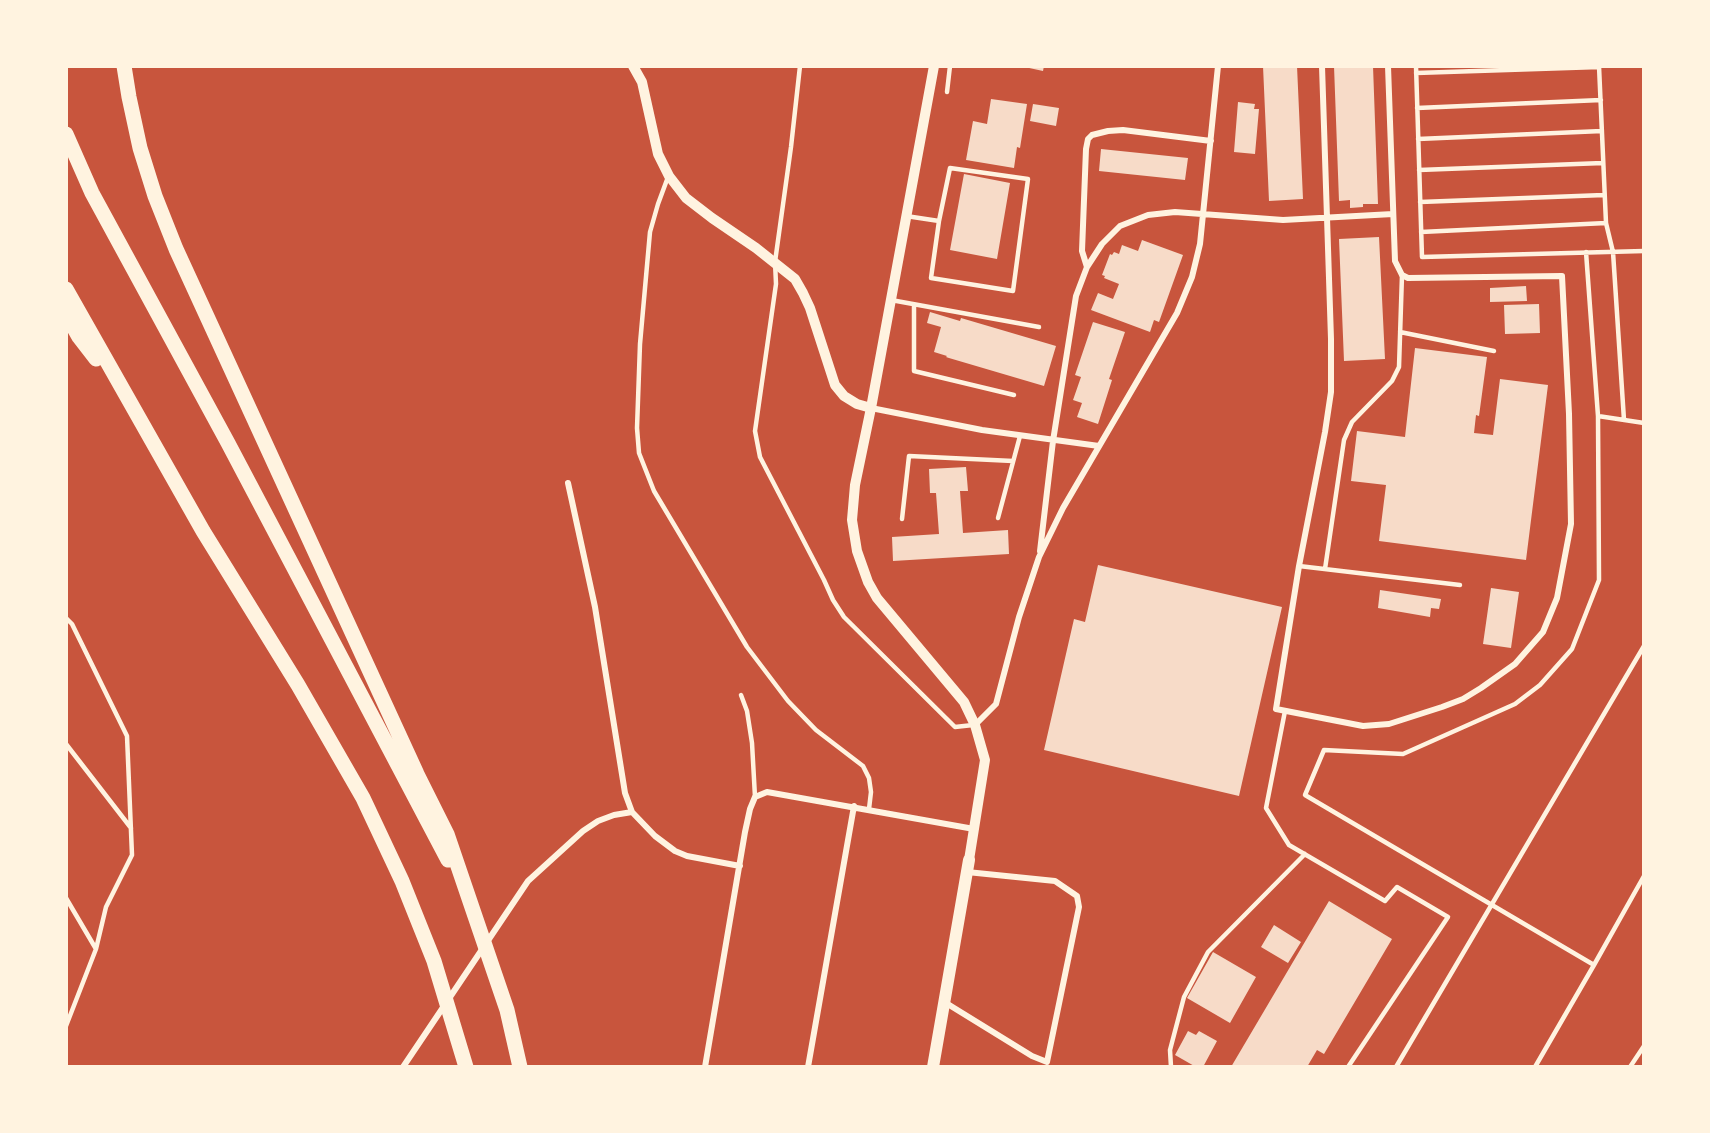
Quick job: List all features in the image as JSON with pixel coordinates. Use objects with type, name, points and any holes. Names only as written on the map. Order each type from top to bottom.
[{"type":"highway","points":[[124,66],[129,97],[155,196],[176,249],[417,774],[447,834],[507,1010],[520,1067]]},
{"type":"highway","points":[[66,134],[92,193],[465,889]]},
{"type":"highway","points":[[66,289],[203,531],[298,685],[363,798],[402,881],[434,961],[466,1064]]},
{"type":"highway","points":[[66,314],[79,337],[135,413]]},
{"type":"main road","points":[[933,1067],[946,1003],[968,866]]},
{"type":"street","points":[[633,66],[642,82],[658,154],[669,176],[686,198],[795,279],[810,308],[835,385],[844,396],[857,404],[871,408],[982,430],[1099,446]]},
{"type":"street","points":[[934,66],[855,485],[852,520],[856,551],[877,598],[964,702],[975,725],[985,760],[968,866],[1055,881],[1077,896],[1078,907],[1047,1062],[1032,1056],[946,1003]]},
{"type":"street","points":[[975,725],[996,704],[1019,617],[1039,557],[1063,508],[1177,313],[1192,278],[1200,244],[1218,66]]},
{"type":"street","points":[[1322,66],[1331,392],[1276,709],[1363,726],[1389,724],[1462,699],[1515,664],[1543,632],[1557,598],[1571,525],[1569,414],[1562,276],[1408,278],[1402,275],[1395,261],[1388,66]]},
{"type":"street","points":[[1086,267],[1082,251],[1086,149],[1092,135],[1108,130],[1124,130],[1210,141]]},
{"type":"street","points":[[1039,557],[1053,441],[1076,296],[1086,267],[1102,244],[1120,226],[1148,215],[1175,212],[1283,220],[1393,214]]},
{"type":"street","points":[[568,483],[595,607],[625,793],[632,812],[655,836],[675,851],[687,856],[740,866]]},
{"type":"street","points":[[705,1067],[744,832],[754,797],[767,792],[854,806],[974,830]]},
{"type":"street","points":[[808,1067],[854,806]]},
{"type":"street","points":[[403,1067],[528,881],[583,831],[598,821],[632,812]]},
{"type":"lane","points":[[800,66],[775,262],[776,285],[755,431],[760,457],[833,600],[844,617],[955,727],[975,725]]},
{"type":"lane","points":[[947,92],[950,66]]},
{"type":"lane","points":[[1416,66],[1422,257],[1644,251]]},
{"type":"lane","points":[[1416,73],[1599,67],[1604,195],[1606,223],[1613,252],[1624,420]]},
{"type":"lane","points":[[1417,108],[1600,100]]},
{"type":"lane","points":[[1418,139],[1602,131]]},
{"type":"lane","points":[[1419,170],[1603,163]]},
{"type":"lane","points":[[950,168],[1028,179],[1013,291],[931,278],[939,221],[950,168]]},
{"type":"lane","points":[[669,176],[650,232],[640,344],[637,428],[639,453],[654,491],[747,647],[788,701],[816,730],[863,766],[869,778],[871,792],[868,809]]},
{"type":"lane","points":[[1420,202],[1604,195]]},
{"type":"lane","points":[[906,216],[939,221]]},
{"type":"lane","points":[[1421,232],[1606,223]]},
{"type":"lane","points":[[1586,252],[1598,416],[1599,580],[1572,649],[1540,685],[1515,704],[1403,754],[1324,750],[1305,795],[1594,966]]},
{"type":"lane","points":[[1325,569],[1344,440],[1352,422],[1392,381],[1400,368],[1402,275]]},
{"type":"lane","points":[[891,300],[1039,327]]},
{"type":"lane","points":[[914,305],[914,371],[1014,394]]},
{"type":"lane","points":[[1400,333],[1494,351]]},
{"type":"lane","points":[[1598,416],[1644,423]]},
{"type":"lane","points":[[998,518],[1020,436]]},
{"type":"lane","points":[[902,519],[909,456],[1013,461]]},
{"type":"lane","points":[[1299,566],[1460,585]]},
{"type":"lane","points":[[66,618],[72,624],[127,736],[132,855],[106,907],[96,949],[66,1026]]},
{"type":"lane","points":[[1396,1067],[1644,646]]},
{"type":"lane","points":[[741,695],[747,711],[752,743],[754,797]]},
{"type":"lane","points":[[1285,711],[1266,808],[1289,845],[1385,901],[1397,887],[1448,917],[1348,1067]]},
{"type":"lane","points":[[66,744],[131,828]]},
{"type":"lane","points":[[1171,1067],[1170,1050],[1184,997],[1208,952],[1305,854]]},
{"type":"lane","points":[[1535,1067],[1644,876]]},
{"type":"lane","points":[[66,898],[96,949]]},
{"type":"lane","points":[[1630,1067],[1644,1046]]},
{"type":"building","points":[[1020,66],[1044,66],[1043,71]]},
{"type":"building","points":[[1263,66],[1297,66],[1303,199],[1269,201]]},
{"type":"building","points":[[1334,66],[1373,66],[1378,204],[1363,204],[1363,207],[1350,208],[1350,200],[1339,201]]},
{"type":"building","points":[[991,99],[1027,104],[1020,148],[1017,147],[1014,168],[966,160],[973,121],[987,124]]},
{"type":"building","points":[[1238,102],[1255,104],[1254,109],[1259,109],[1255,154],[1234,152]]},
{"type":"building","points":[[1033,104],[1059,108],[1056,126],[1030,121]]},
{"type":"building","points":[[1101,149],[1188,158],[1185,180],[1099,171]]},
{"type":"building","points":[[964,174],[1010,183],[997,259],[950,250]]},
{"type":"building","points":[[1379,237],[1385,359],[1344,361],[1339,239]]},
{"type":"building","points":[[1142,240],[1183,255],[1159,322],[1154,320],[1150,332],[1091,310],[1098,293],[1113,299],[1119,284],[1102,275],[1110,254],[1114,252],[1119,254],[1122,245],[1138,251]]},
{"type":"building","points":[[1526,286],[1527,301],[1490,302],[1490,288]]},
{"type":"building","points":[[1539,304],[1540,333],[1505,334],[1504,305]]},
{"type":"building","points":[[930,312],[960,321],[961,318],[1056,346],[1044,386],[934,352],[941,327],[927,323]]},
{"type":"building","points":[[1093,322],[1125,332],[1109,379],[1112,380],[1098,424],[1077,417],[1082,403],[1073,400],[1081,377],[1075,375]]},
{"type":"building","points":[[1415,348],[1487,357],[1479,416],[1476,415],[1474,433],[1493,435],[1500,379],[1548,385],[1526,560],[1379,541],[1386,485],[1351,481],[1357,431],[1405,437]]},
{"type":"building","points":[[966,467],[968,491],[960,491],[963,533],[1008,530],[1009,554],[893,561],[892,537],[939,534],[936,493],[930,493],[929,469]]},
{"type":"building","points":[[1098,565],[1282,607],[1239,796],[1044,750],[1074,619],[1085,622]]},
{"type":"building","points":[[1491,588],[1519,592],[1511,648],[1483,644]]},
{"type":"building","points":[[1380,590],[1441,599],[1439,609],[1431,608],[1430,617],[1378,608]]},
{"type":"building","points":[[1329,901],[1392,939],[1324,1054],[1317,1050],[1307,1067],[1231,1067]]},
{"type":"building","points":[[1274,925],[1301,942],[1288,963],[1261,947]]},
{"type":"building","points":[[1213,952],[1256,977],[1230,1023],[1187,998]]},
{"type":"building","points":[[1188,1031],[1196,1035],[1199,1031],[1217,1041],[1203,1067],[1196,1067],[1175,1055]]}]
